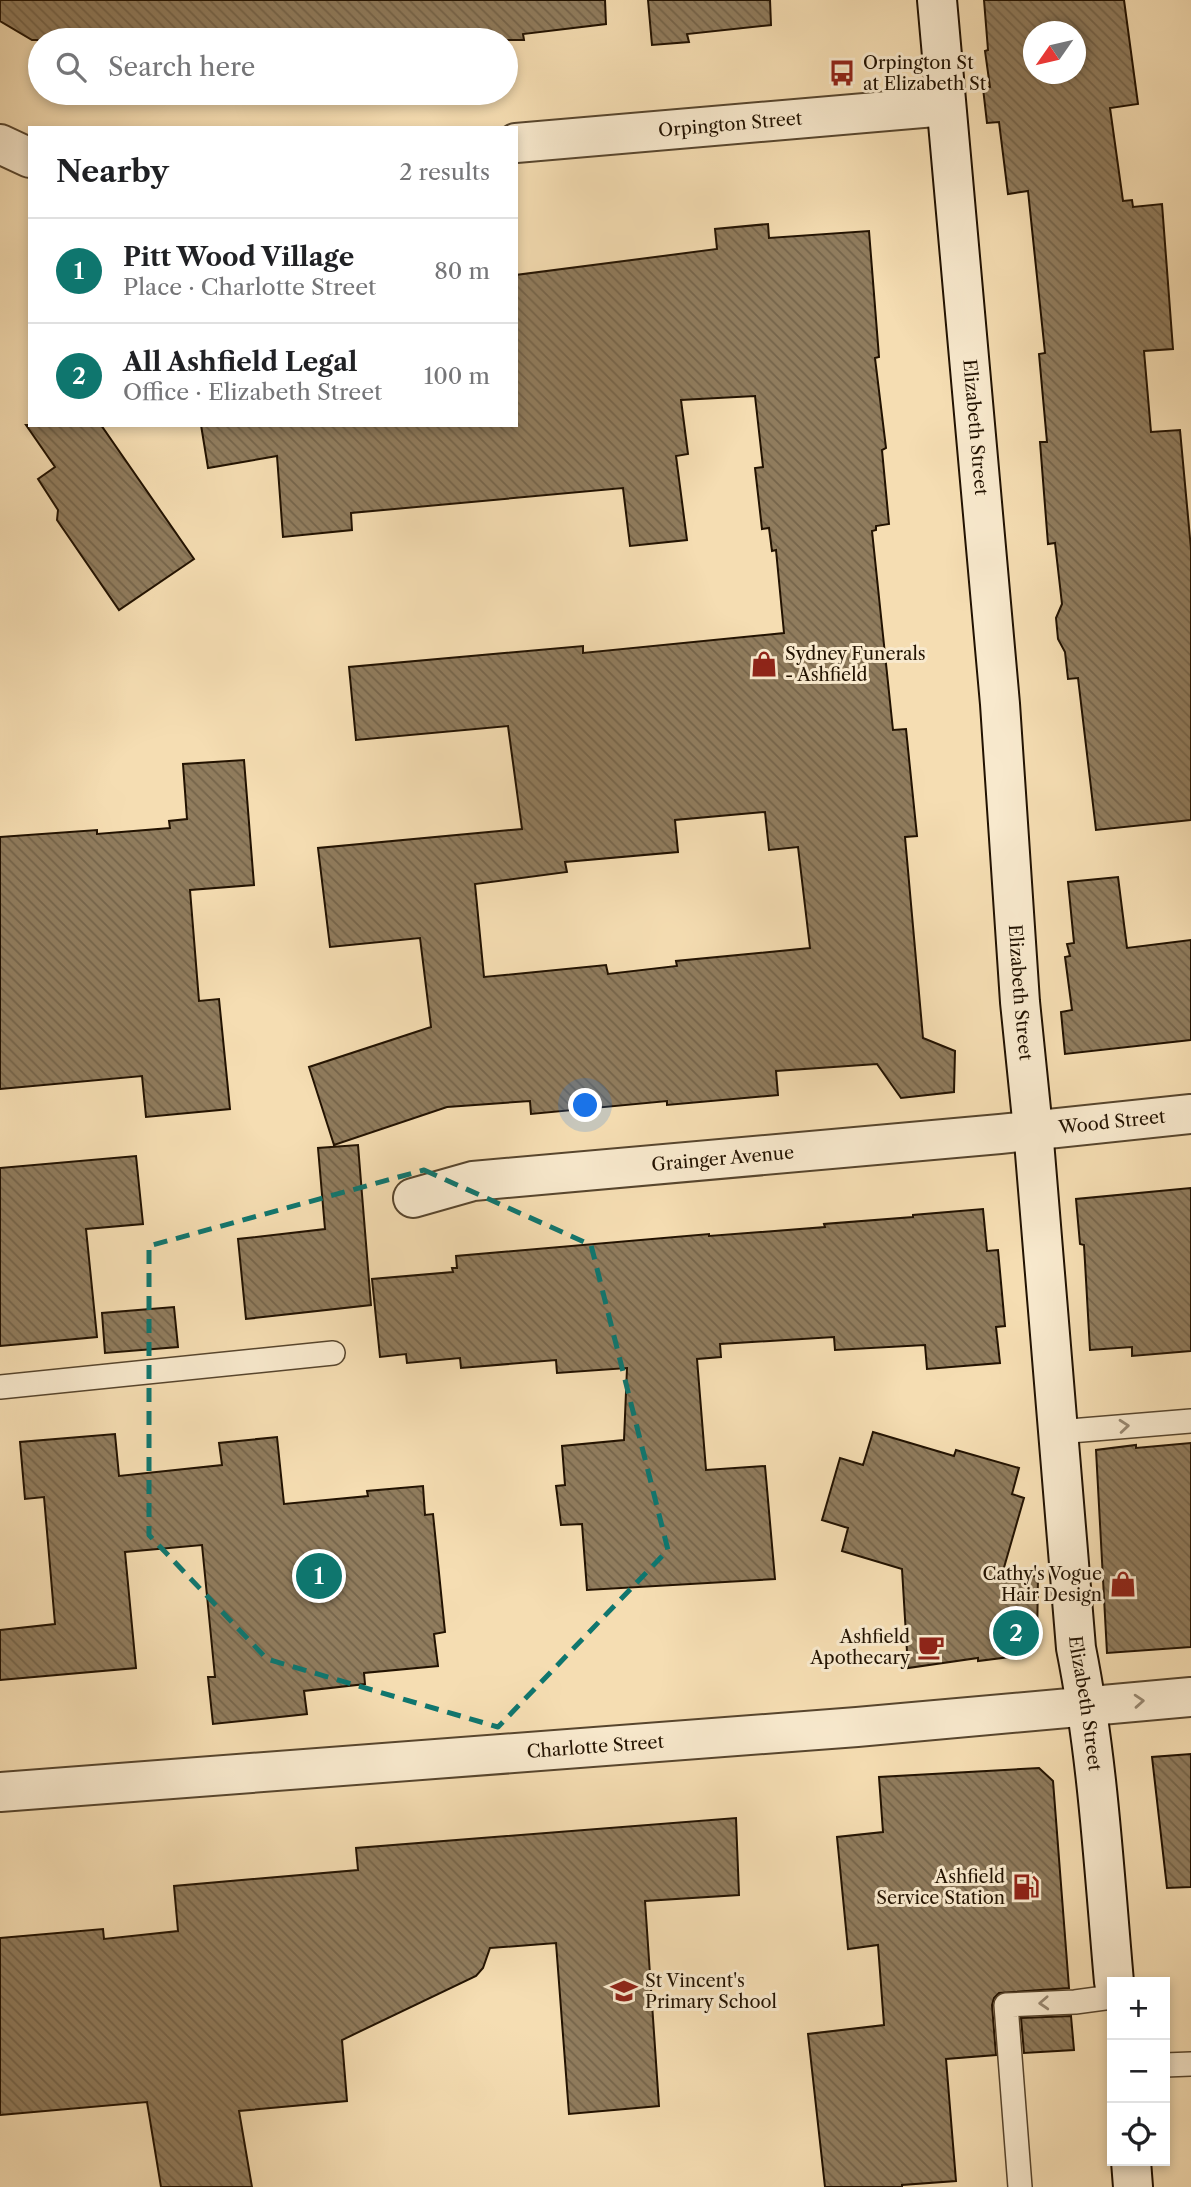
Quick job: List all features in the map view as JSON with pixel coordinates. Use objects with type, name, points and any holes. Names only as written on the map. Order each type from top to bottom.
[{"type":"street","name":"Elizabeth Street","points":[[937,0],[1000,704],[1020,1002],[1076,1648],[1088,1705],[1097,1782],[1114,1977]]},
{"type":"street","name":"Orpington Street","points":[[518,143],[946,106]]},
{"type":"street","points":[[0,144],[28,157]]},
{"type":"street","name":"Wood Street","points":[[1033,1129],[1191,1114]]},
{"type":"street","name":"Grainger Avenue","points":[[413,1198],[472,1181],[1033,1129]]},
{"type":"street","name":"Charlotte Street","points":[[0,1792],[857,1727],[1191,1697]]},
{"type":"street","points":[[1131,2166],[1133,2187]]},
{"type":"lane","points":[[0,1387],[333,1353]]},
{"type":"lane","points":[[1058,1432],[1191,1421]]},
{"type":"lane","points":[[1020,2187],[1006,2006],[1107,1998]]},
{"type":"lane","points":[[1170,2065],[1191,2064]]},
{"type":"highlighted area","points":[[424,1170],[591,1245],[668,1550],[498,1727],[267,1659],[149,1535],[149,1246]]},
{"type":"building","points":[[0,0],[605,0],[606,24],[523,34],[524,40],[518,40],[518,28],[28,28],[28,38],[0,21]]},
{"type":"building","points":[[648,0],[770,0],[771,25],[687,34],[689,42],[652,45]]},
{"type":"building","points":[[984,0],[1124,0],[1138,104],[1110,108],[1123,201],[1132,200],[1133,207],[1162,204],[1173,349],[1144,351],[1151,432],[1180,430],[1191,549],[1191,820],[1096,830],[1078,678],[1068,679],[1065,652],[1058,639],[1056,618],[1062,604],[1055,543],[1048,544],[1040,442],[1047,442],[1039,354],[1045,353],[1028,191],[1008,194],[999,122],[987,123],[983,88],[990,87],[985,51],[988,50]]},
{"type":"building","points":[[768,224],[769,238],[869,231],[879,357],[875,358],[886,448],[882,450],[889,524],[876,526],[876,530],[872,531],[893,730],[906,729],[917,836],[905,837],[923,1038],[955,1051],[954,1092],[901,1098],[877,1064],[776,1071],[778,1095],[667,1105],[667,1101],[531,1114],[530,1101],[447,1107],[334,1145],[309,1067],[431,1027],[420,938],[330,947],[318,848],[522,829],[508,726],[356,740],[349,667],[583,646],[583,653],[784,633],[776,550],[772,551],[769,528],[762,529],[755,468],[763,467],[755,396],[681,400],[688,454],[676,456],[687,540],[630,546],[623,488],[351,513],[352,530],[283,537],[277,456],[208,468],[201,427],[518,427],[518,275],[717,249],[715,229]],"holes":[[[765,812],[769,850],[798,847],[810,948],[676,961],[677,966],[608,974],[606,965],[484,977],[475,884],[567,872],[565,862],[678,852],[675,820]]]},
{"type":"building","points":[[26,425],[102,427],[194,559],[119,610],[57,520],[58,510],[38,479],[55,467]]},
{"type":"building","points":[[244,760],[254,885],[190,890],[199,1001],[219,999],[230,1109],[146,1117],[142,1076],[0,1089],[0,837],[97,830],[97,834],[170,828],[169,821],[187,819],[183,764]]},
{"type":"building","points":[[1118,877],[1127,948],[1191,940],[1191,1040],[1065,1054],[1061,1012],[1072,1010],[1065,957],[1070,956],[1067,944],[1074,943],[1068,882]]},
{"type":"building","points":[[358,1145],[371,1305],[246,1319],[238,1239],[325,1229],[318,1148]]},
{"type":"building","points":[[136,1156],[143,1224],[86,1229],[97,1337],[0,1346],[0,1168]]},
{"type":"building","points":[[1191,1188],[1191,1351],[1132,1356],[1132,1347],[1090,1350],[1084,1245],[1080,1244],[1076,1199]]},
{"type":"building","points":[[983,1209],[987,1251],[998,1250],[1005,1326],[996,1327],[1000,1363],[927,1369],[925,1345],[835,1350],[834,1337],[720,1344],[721,1357],[697,1359],[706,1470],[765,1466],[775,1579],[587,1590],[582,1524],[561,1525],[556,1486],[565,1485],[562,1446],[624,1440],[627,1368],[557,1373],[556,1360],[461,1368],[460,1358],[407,1363],[406,1354],[380,1357],[372,1279],[453,1272],[452,1268],[457,1268],[456,1256],[709,1234],[825,1227],[824,1224]]},
{"type":"building","points":[[174,1307],[178,1347],[105,1353],[102,1313]]},
{"type":"building","points":[[873,1432],[954,1456],[956,1450],[1019,1468],[1012,1494],[1024,1498],[1001,1578],[1038,1576],[1037,1644],[1027,1655],[978,1661],[978,1658],[908,1668],[902,1569],[842,1551],[848,1528],[822,1520],[840,1458],[863,1465]]},
{"type":"building","points":[[115,1434],[119,1476],[222,1465],[219,1443],[277,1437],[284,1504],[368,1496],[367,1491],[423,1486],[425,1515],[433,1514],[445,1632],[434,1634],[438,1666],[364,1673],[365,1684],[304,1691],[307,1714],[213,1724],[208,1677],[215,1677],[202,1545],[125,1552],[136,1668],[0,1680],[0,1630],[55,1624],[44,1497],[25,1499],[20,1442]]},
{"type":"building","points":[[1191,1443],[1191,1647],[1107,1653],[1096,1450]]},
{"type":"building","points":[[1191,1754],[1191,1887],[1167,1888],[1152,1757]]},
{"type":"building","points":[[1039,1768],[1053,1781],[1069,1988],[999,1993],[992,2005],[996,2055],[946,2059],[956,2181],[902,2187],[825,2187],[808,2034],[884,2025],[878,1945],[848,1949],[837,1837],[883,1832],[879,1777]]},
{"type":"building","points":[[736,1818],[739,1895],[645,1901],[659,2106],[569,2114],[556,1943],[490,1948],[483,1968],[476,1976],[342,2040],[347,2101],[239,2111],[252,2187],[161,2187],[147,2102],[0,2115],[0,1938],[103,1929],[104,1939],[178,1931],[174,1886],[358,1870],[356,1848]]},
{"type":"building","points":[[1071,2016],[1074,2050],[1024,2053],[1021,2018]]},
{"type":"place","name":"Orpington St at Elizabeth St","points":[[842,73]]},
{"type":"place","name":"Sydney Funerals - Ashfield","points":[[764,664]]},
{"type":"place","name":"Pitt Wood Village","points":[[319,1576]]},
{"type":"place","name":"Cathy's Vogue Hair Design","points":[[1123,1584]]},
{"type":"place","name":"All Ashfield Legal","points":[[1016,1633]]},
{"type":"place","name":"Ashfield Apothecary","points":[[931,1647]]},
{"type":"place","name":"Ashfield Service Station","points":[[1026,1887]]},
{"type":"place","name":"St Vincent's Primary School","points":[[624,1991]]}]
